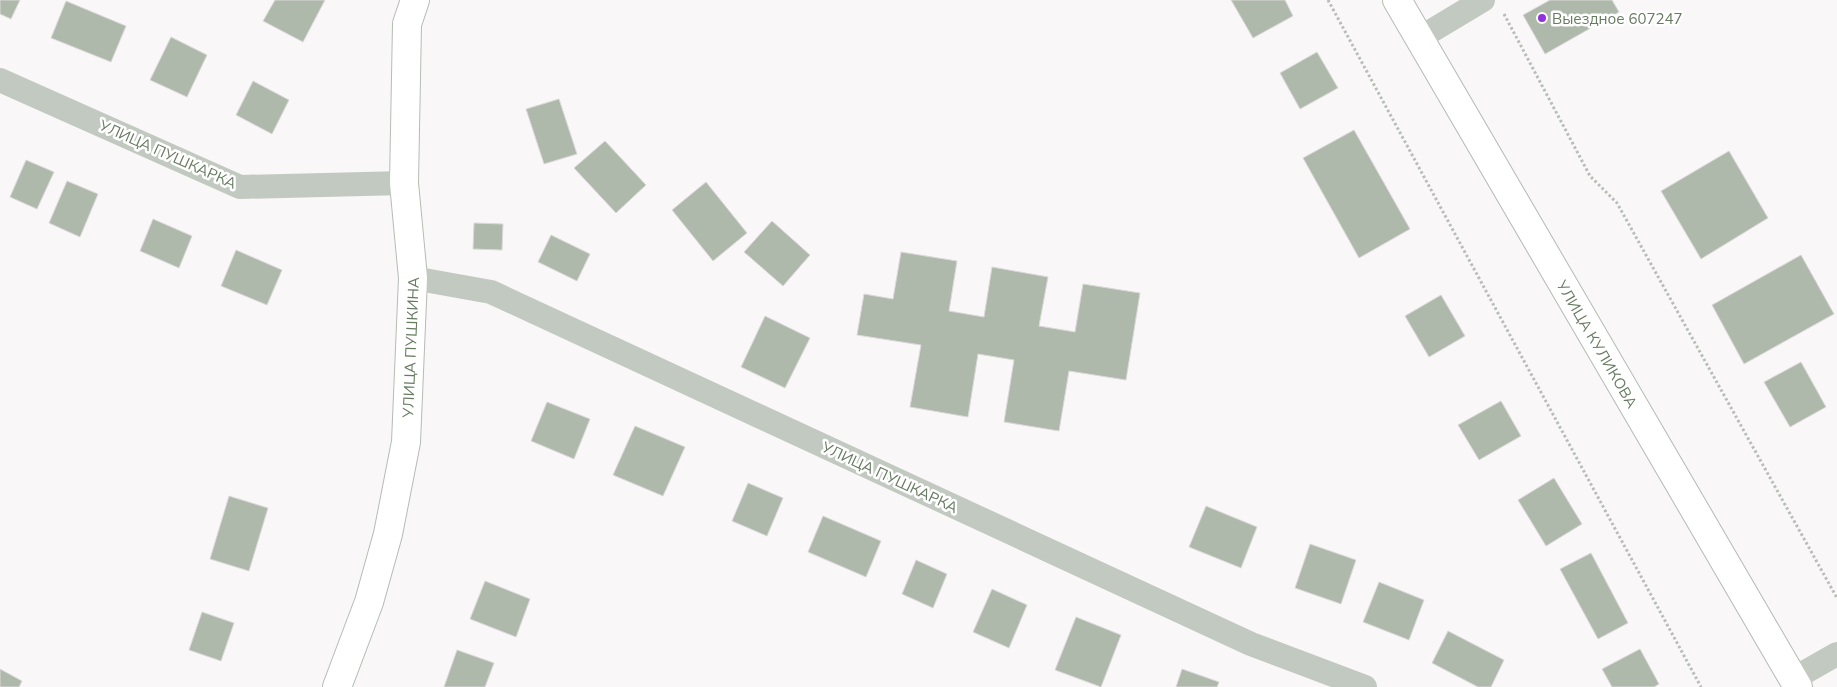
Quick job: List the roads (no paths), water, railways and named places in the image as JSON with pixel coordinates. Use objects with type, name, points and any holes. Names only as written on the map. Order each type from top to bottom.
[{"type":"main road","name":"УЛИЦА ПУШКИНА","points":[[337,687],[369,602],[388,534],[406,442],[413,278],[404,183],[407,24],[415,0]]},
{"type":"main road","name":"УЛИЦА КУЛИКОВА","points":[[1397,0],[1795,683]]},
{"type":"street","points":[[1418,39],[1492,4]]},
{"type":"street","name":"УЛИЦА ПУШКАРКА","points":[[0,80],[240,186],[404,183]]},
{"type":"street","name":"УЛИЦА ПУШКАРКА","points":[[413,278],[491,292],[1251,644],[1365,687]]},
{"type":"street","points":[[1795,683],[1837,654]]},
{"type":"place","name":"Выездное 607247","points":[[1542,18]]}]
